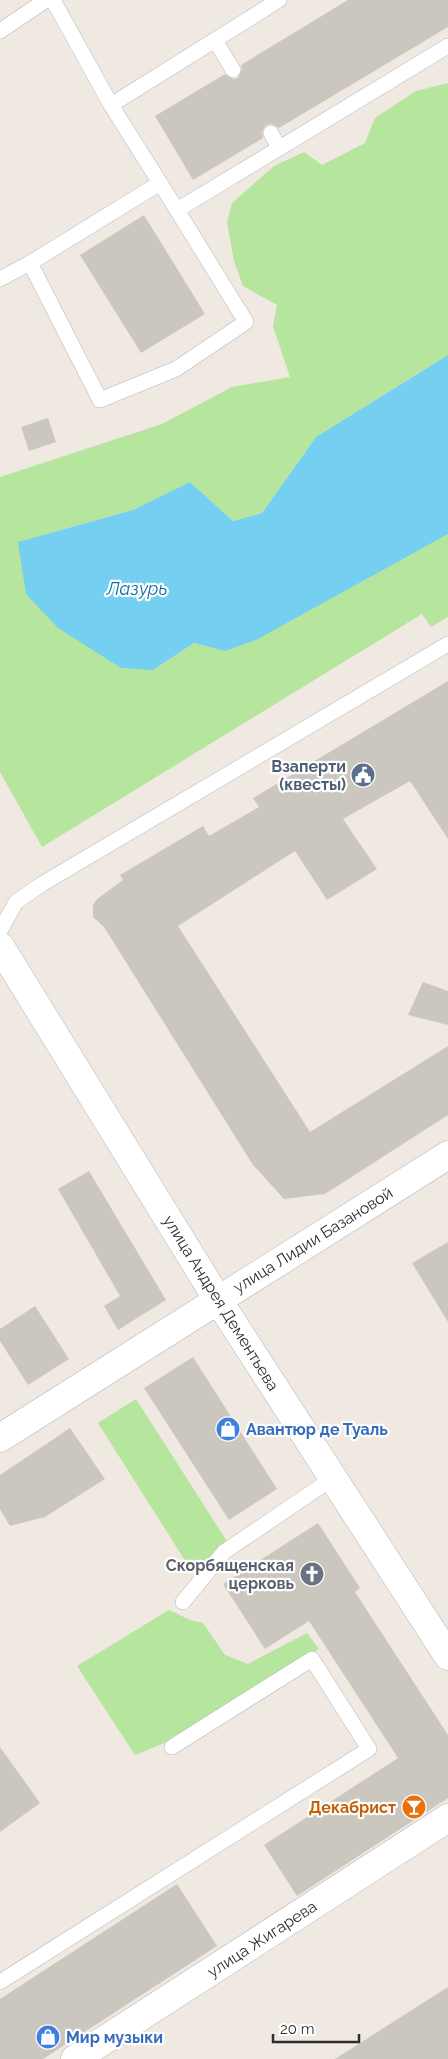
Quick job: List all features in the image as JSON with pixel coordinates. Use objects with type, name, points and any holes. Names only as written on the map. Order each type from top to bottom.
[{"type":"street","name":"улица Андрея Дементьева","points":[[0,946],[218,1300],[448,1656]]},
{"type":"street","name":"улица Лидии Базановой","points":[[0,1438],[448,1155]]},
{"type":"street","name":"улица Жигарева","points":[[75,2059],[448,1818]]},
{"type":"lane","points":[[0,31],[46,0]]},
{"type":"lane","points":[[30,263],[100,400],[176,369],[246,322],[111,105],[53,0]]},
{"type":"lane","points":[[111,105],[279,0]]},
{"type":"lane","points":[[215,40],[233,70]]},
{"type":"lane","points":[[177,210],[448,46]]},
{"type":"lane","points":[[271,133],[279,148]]},
{"type":"lane","points":[[0,278],[30,263],[160,183]]},
{"type":"lane","points":[[0,930],[16,902],[42,884],[448,644]]},
{"type":"lane","points":[[183,1602],[224,1552],[333,1478]]},
{"type":"lane","points":[[0,1982],[369,1749],[312,1659],[172,1747]]},
{"type":"green space","points":[[448,83],[448,355],[316,437],[262,513],[233,521],[190,482],[133,510],[19,542],[153,670],[194,643],[225,651],[448,534],[448,617],[431,627],[422,614],[42,847],[0,772],[0,477],[162,424],[232,387],[290,377],[273,326],[277,305],[243,286],[234,261],[227,222],[232,203],[274,166],[304,152],[322,165],[365,143],[375,118],[416,91]]},
{"type":"green space","points":[[136,1399],[230,1546],[191,1570],[98,1423]]},
{"type":"green space","points":[[169,1610],[190,1620],[203,1623],[225,1655],[248,1664],[307,1633],[319,1649],[179,1737],[135,1755],[77,1666]]},
{"type":"water","name":"Лазурь","points":[[448,355],[448,534],[256,640],[225,651],[194,643],[153,670],[121,668],[58,628],[26,594],[18,542],[133,510],[190,482],[233,521],[262,513],[316,437]]},
{"type":"building","points":[[348,0],[448,0],[448,27],[279,128],[272,124],[266,125],[262,132],[263,138],[193,180],[155,116],[225,74],[233,79],[238,78],[242,70],[241,65]]},
{"type":"building","points":[[144,215],[205,314],[141,353],[80,255]]},
{"type":"building","points":[[48,418],[56,442],[29,451],[21,427]]},
{"type":"building","points":[[448,681],[448,839],[410,781],[343,819],[377,869],[327,900],[295,851],[178,926],[310,1132],[448,1046],[448,1115],[325,1194],[284,1199],[253,1165],[104,927],[93,917],[93,905],[97,899],[123,880],[120,875],[203,826],[209,836],[259,807],[253,798]]},
{"type":"building","points":[[423,982],[448,991],[448,1025],[408,1015]]},
{"type":"building","points":[[89,1171],[166,1300],[118,1330],[104,1306],[120,1296],[58,1189]]},
{"type":"building","points":[[448,1242],[448,1322],[412,1263]]},
{"type":"building","points":[[35,1306],[69,1359],[28,1385],[0,1341],[0,1329]]},
{"type":"building","points":[[193,1357],[277,1489],[229,1520],[144,1388]]},
{"type":"building","points":[[70,1428],[105,1479],[45,1517],[10,1526],[0,1509],[0,1475]]},
{"type":"building","points":[[318,1523],[360,1588],[355,1592],[448,1735],[448,1798],[297,1896],[264,1845],[398,1758],[309,1621],[265,1649],[223,1584]]},
{"type":"building","points":[[0,1747],[40,1803],[0,1832]]},
{"type":"building","points":[[177,1884],[217,1946],[43,2059],[0,2059],[0,1999]]},
{"type":"building","points":[[448,1987],[448,2059],[335,2059]]},
{"type":"place","name":"Взаперти (квесты)","points":[[363,775]]},
{"type":"place","name":"Авантюр де Туаль","points":[[228,1429]]},
{"type":"place","name":"Скорбященская церковь","points":[[312,1574]]},
{"type":"place","name":"Декабрист","points":[[414,1807]]},
{"type":"place","name":"Мир музыки","points":[[48,2037]]}]
